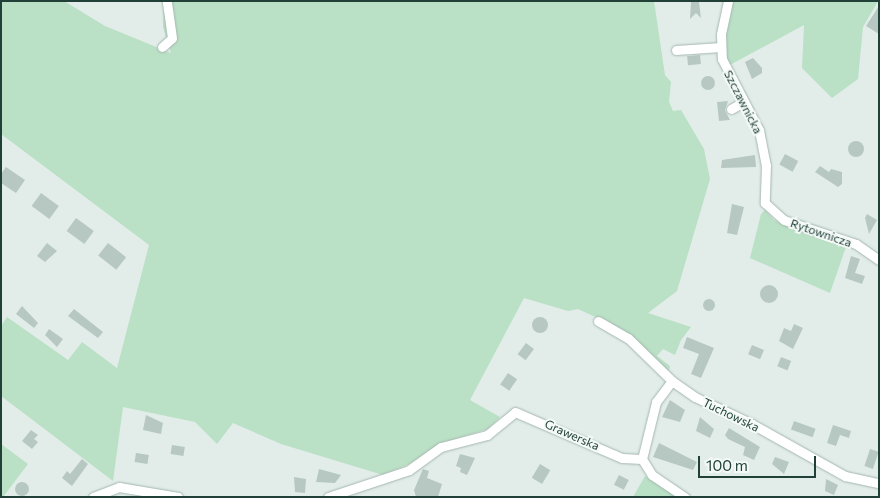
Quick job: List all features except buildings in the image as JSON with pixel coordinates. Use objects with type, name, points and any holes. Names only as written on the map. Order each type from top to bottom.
[{"type":"street","points":[[162,48],[172,38],[167,1]]},
{"type":"street","name":"Szczawnicka","points":[[728,1],[721,47],[722,59],[759,130],[763,148],[765,203]]},
{"type":"street","points":[[676,50],[721,47]]},
{"type":"street","points":[[731,108],[743,102]]},
{"type":"street","name":"Rytownicza","points":[[765,203],[784,220],[856,244],[879,260]]},
{"type":"street","name":"Tuchowska","points":[[598,321],[628,338],[672,381],[695,397],[752,424],[845,476],[879,483]]},
{"type":"street","points":[[672,381],[656,402],[642,459],[652,476],[685,497]]},
{"type":"street","name":"Grawerska","points":[[328,497],[409,470],[441,447],[488,435],[503,420],[515,412],[522,413],[622,458],[642,459]]},
{"type":"street","points":[[98,496],[119,487],[178,497]]},
{"type":"green space","points":[[1,1],[64,1],[105,26],[171,53],[163,27],[164,1],[654,1],[665,75],[671,82],[669,102],[673,111],[681,110],[704,149],[710,179],[677,291],[648,313],[691,327],[681,340],[675,355],[663,349],[657,356],[670,366],[668,375],[615,326],[578,309],[568,311],[524,298],[470,400],[500,417],[488,429],[442,443],[409,464],[383,475],[281,444],[233,423],[217,444],[195,422],[123,407],[113,481],[1,396],[1,326],[7,317],[68,360],[82,342],[117,368],[149,245],[1,134]]},
{"type":"green space","points":[[732,1],[878,1],[863,27],[858,79],[832,98],[802,68],[804,25],[728,66],[724,53],[727,43],[723,38]]},
{"type":"green space","points":[[765,210],[774,220],[793,228],[847,244],[830,293],[750,258],[761,214]]},
{"type":"green space","points":[[1,444],[28,464],[3,497],[1,496]]},
{"type":"green space","points":[[645,476],[678,497],[633,497]]}]
